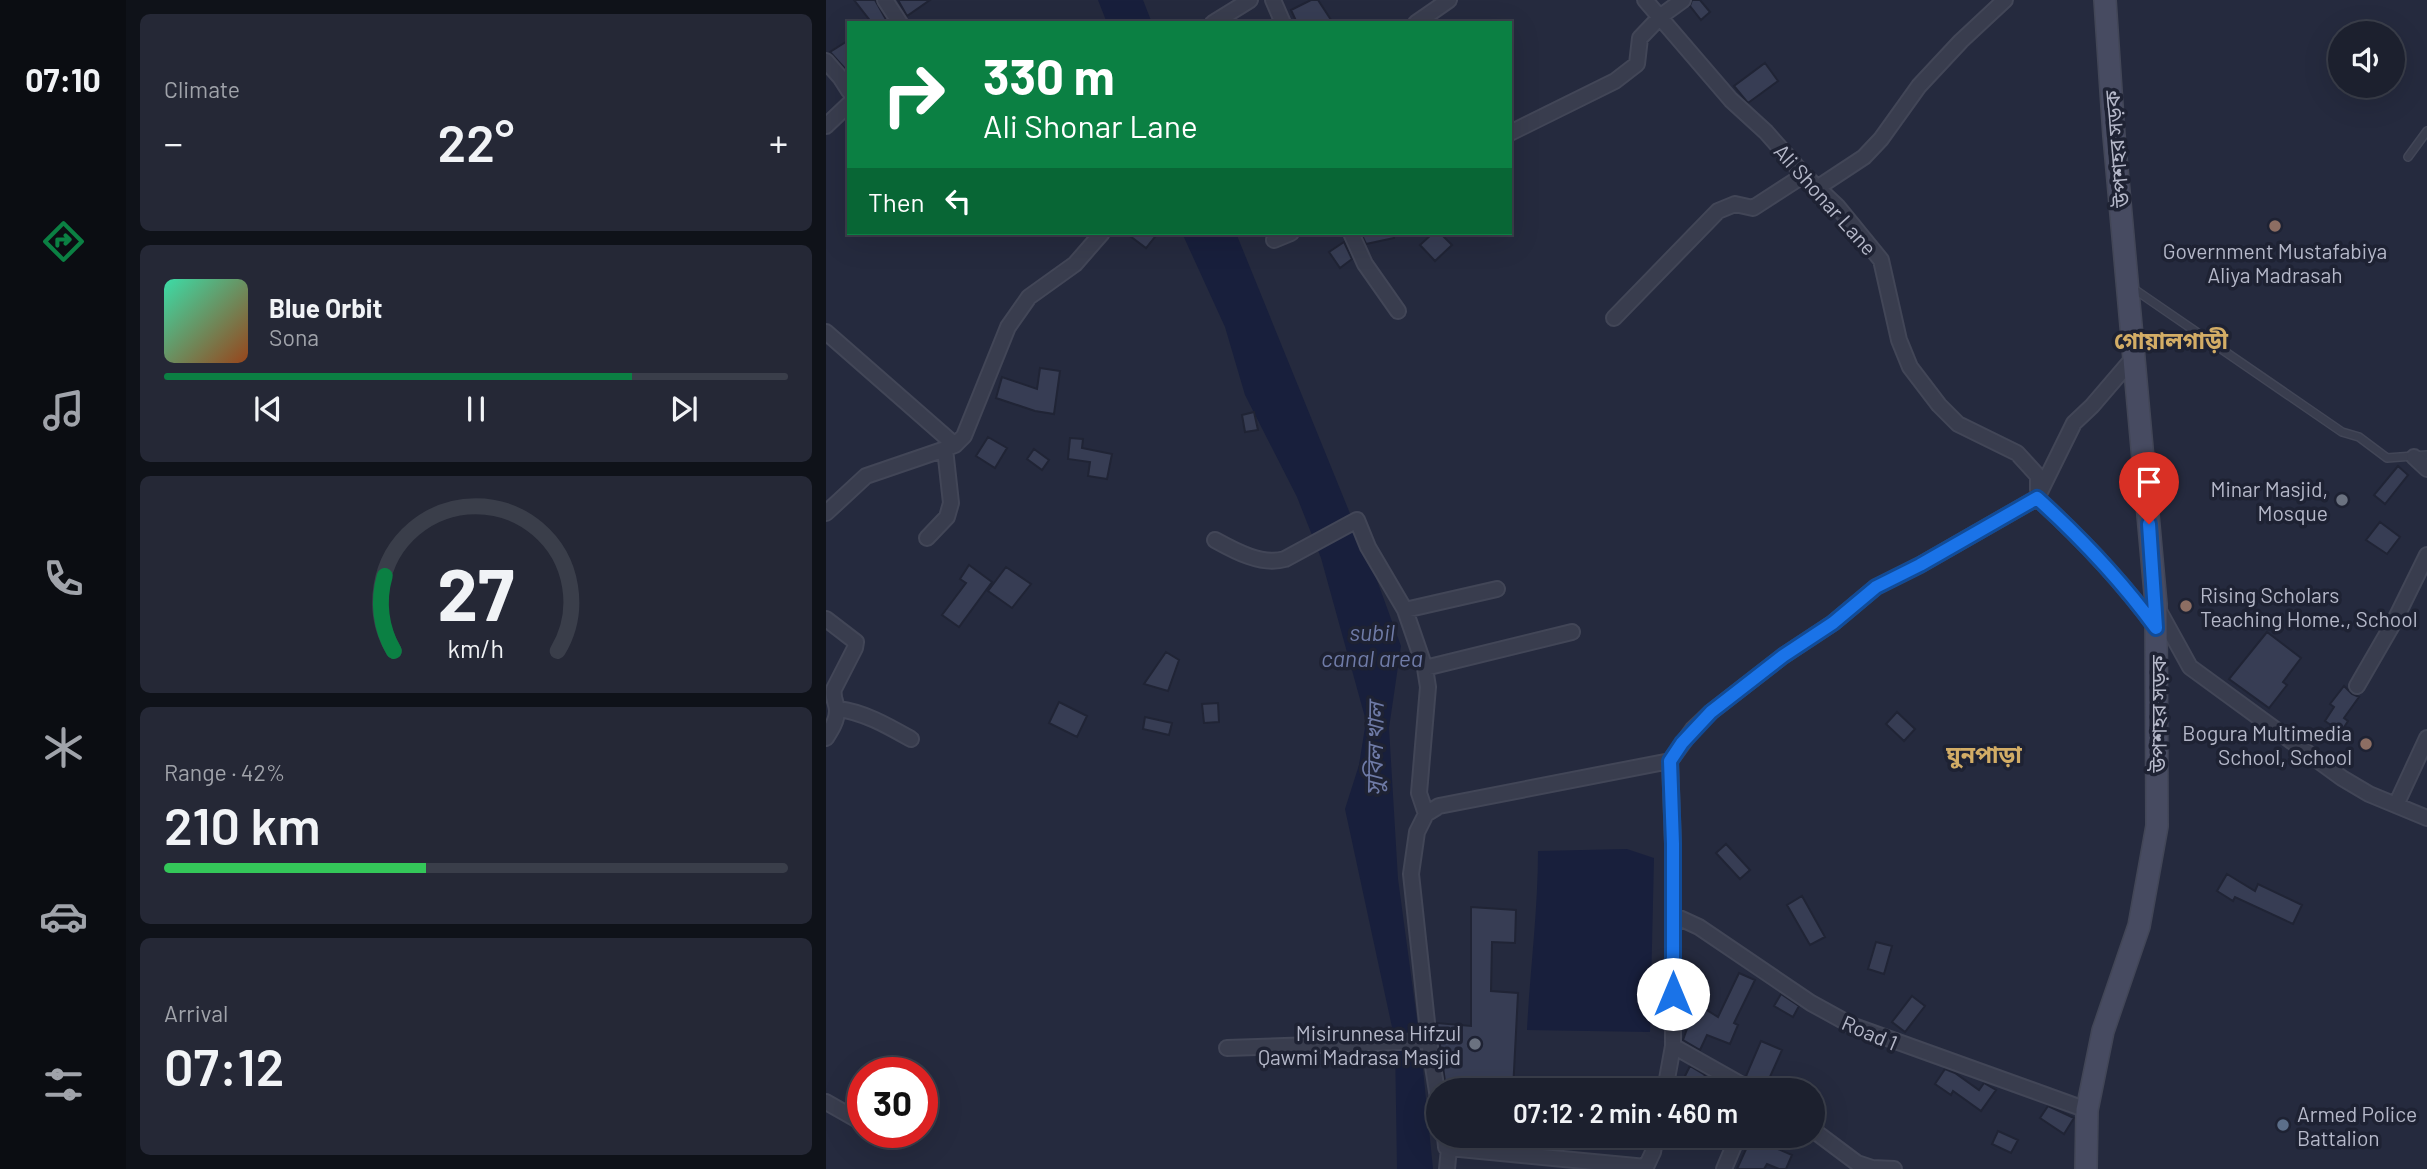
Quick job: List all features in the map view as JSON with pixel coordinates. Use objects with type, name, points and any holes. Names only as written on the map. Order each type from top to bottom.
[{"type":"main road","name":"উপশহর সড়ক","points":[[2086,1169],[2087,1110],[2103,1031],[2139,926],[2156,831],[2156,604],[2105,0]]},
{"type":"street","points":[[885,0],[899,21]]},
{"type":"street","points":[[1216,21],[1250,0]]},
{"type":"street","points":[[1273,0],[1282,21]]},
{"type":"street","points":[[1419,21],[1449,0]]},
{"type":"street","name":"Ali Shonar Lane","points":[[1645,0],[1731,100],[1766,132],[1804,175],[1837,206],[1881,260],[1899,340],[1910,367],[1939,405],[1958,424],[2017,453],[2038,476],[2037,498]]},
{"type":"street","points":[[1512,132],[1615,81],[1637,64],[1640,38],[1661,16],[1683,0]]},
{"type":"street","points":[[1817,188],[1864,157],[1881,139],[1919,86],[1961,41],[2005,0]]},
{"type":"street","points":[[826,61],[847,88]]},
{"type":"street","points":[[826,126],[847,106]]},
{"type":"street","points":[[1614,318],[1718,211],[1735,204],[1754,208],[1804,175]]},
{"type":"street","points":[[826,513],[866,476],[950,447],[964,436],[1008,327],[1029,297],[1075,264],[1100,235]]},
{"type":"street","points":[[1274,240],[1286,235]]},
{"type":"street","points":[[1352,235],[1365,264],[1398,312]]},
{"type":"street","points":[[826,332],[950,447],[951,503],[947,516],[927,538]]},
{"type":"street","points":[[1667,1078],[1673,1046],[1673,844],[1670,761],[1682,743],[1711,712],[1783,656],[1833,623],[1876,587],[2037,498],[2074,423],[2134,356]]},
{"type":"street","points":[[2421,456],[2427,469]]},
{"type":"street","points":[[2037,498],[2077,535],[2128,590],[2156,628]]},
{"type":"street","points":[[1215,540],[1240,554],[1276,562],[1357,520],[1368,547],[1405,610],[1425,668],[1428,687],[1419,793],[1426,814]]},
{"type":"street","points":[[2357,686],[2394,622],[2427,555]]},
{"type":"street","points":[[1405,610],[1497,589]]},
{"type":"street","points":[[2156,604],[2190,667],[2342,778],[2369,794],[2427,818]]},
{"type":"street","points":[[826,618],[856,642],[832,695],[838,709],[835,722],[826,738]]},
{"type":"street","points":[[1425,668],[1572,632]]},
{"type":"street","points":[[838,709],[853,711],[911,739]]},
{"type":"street","points":[[2396,805],[2427,738]]},
{"type":"street","points":[[1435,1078],[1411,874],[1417,832],[1426,814],[1438,806],[1670,761]]},
{"type":"street","name":"Road 1","points":[[1673,915],[1699,928],[1801,996],[1851,1025],[2087,1110]]},
{"type":"street","points":[[1227,1048],[1429,1041]]},
{"type":"street","points":[[1673,1046],[1730,1078]]},
{"type":"street","points":[[826,1102],[847,1114]]},
{"type":"street","points":[[1825,1139],[1857,1163],[1872,1168],[1894,1169]]},
{"type":"street","points":[[1447,1148],[1447,1169]]},
{"type":"street","points":[[1490,1148],[1626,1167],[1646,1167],[1654,1148]]},
{"type":"street","points":[[1724,1169],[1733,1148]]},
{"type":"lane","points":[[2408,157],[2427,131]]},
{"type":"lane","points":[[2127,285],[2342,432],[2360,437],[2387,458],[2421,456]]},
{"type":"water","points":[[1098,0],[1143,0],[1151,21],[1106,21]]},
{"type":"water","name":"subil canal area","points":[[1183,235],[1237,235],[1375,575],[1401,646],[1389,728],[1398,879],[1421,1049],[1426,1099],[1426,1148],[1431,1148],[1433,1169],[1397,1169],[1395,1041],[1345,809],[1359,765],[1366,721],[1321,558],[1297,497],[1245,395],[1225,327]]},
{"type":"water","points":[[1627,849],[1654,858],[1650,1032],[1527,1030],[1538,851]]},
{"type":"building","points":[[854,0],[875,0],[887,21],[870,21]]},
{"type":"building","points":[[898,0],[930,0],[907,16]]},
{"type":"building","points":[[1311,0],[1318,0],[1332,21],[1296,21],[1291,10]]},
{"type":"building","points":[[1692,0],[1700,0],[1710,12],[1701,20],[1690,6]]},
{"type":"building","points":[[847,41],[847,71],[830,52]]},
{"type":"building","points":[[1765,63],[1778,81],[1748,103],[1734,86]]},
{"type":"building","points":[[1129,235],[1156,235],[1146,248]]},
{"type":"building","points":[[1362,235],[1394,235],[1394,238],[1366,244]]},
{"type":"building","points":[[1431,235],[1442,235],[1452,245],[1435,261],[1420,245]]},
{"type":"building","points":[[1344,242],[1352,259],[1340,268],[1329,252]]},
{"type":"building","points":[[1040,368],[1060,371],[1054,414],[1035,411],[996,398],[1002,377],[1037,389]]},
{"type":"building","points":[[1254,412],[1258,430],[1245,432],[1242,415]]},
{"type":"building","points":[[988,437],[1007,448],[995,468],[976,456]]},
{"type":"building","points":[[1070,438],[1083,439],[1082,448],[1112,454],[1107,479],[1088,476],[1090,462],[1068,459]]},
{"type":"building","points":[[1034,449],[1049,460],[1042,470],[1027,459]]},
{"type":"building","points":[[2398,466],[2408,475],[2385,504],[2374,495]]},
{"type":"building","points":[[2380,522],[2400,537],[2387,554],[2366,540]]},
{"type":"building","points":[[969,565],[992,582],[959,627],[942,615],[966,583],[960,579]]},
{"type":"building","points":[[1006,567],[1031,584],[1012,608],[988,591]]},
{"type":"building","points":[[2267,632],[2301,658],[2283,682],[2287,685],[2269,708],[2229,679]]},
{"type":"building","points":[[1166,652],[1179,660],[1168,691],[1144,684]]},
{"type":"building","points":[[2344,686],[2359,697],[2344,718],[2348,721],[2341,732],[2325,721],[2334,707],[2330,704]]},
{"type":"building","points":[[1059,702],[1087,716],[1077,737],[1049,723]]},
{"type":"building","points":[[1218,703],[1219,722],[1204,723],[1202,704]]},
{"type":"building","points":[[1897,712],[1915,729],[1904,741],[1886,724]]},
{"type":"building","points":[[1145,717],[1172,723],[1169,735],[1143,729]]},
{"type":"building","points":[[1726,844],[1750,870],[1740,879],[1716,853]]},
{"type":"building","points":[[2227,874],[2255,891],[2258,884],[2302,905],[2293,924],[2235,897],[2233,901],[2217,891]]},
{"type":"building","points":[[1802,896],[1825,937],[1810,945],[1787,905]]},
{"type":"building","points":[[1471,907],[1516,910],[1515,943],[1492,942],[1491,991],[1518,993],[1514,1078],[1444,1078],[1437,1023],[1471,1026]]},
{"type":"building","points":[[1876,942],[1892,946],[1884,974],[1868,969]]},
{"type":"building","points":[[1739,973],[1755,980],[1734,1023],[1738,1025],[1730,1044],[1707,1035],[1700,1050],[1683,1040],[1689,1023],[1687,1021],[1697,1004],[1718,1017]]},
{"type":"building","points":[[1781,994],[1799,1006],[1793,1017],[1774,1006]]},
{"type":"building","points":[[1912,996],[1925,1006],[1905,1032],[1892,1022]]},
{"type":"building","points":[[1761,1041],[1782,1050],[1769,1078],[1746,1076]]},
{"type":"building","points":[[1690,1066],[1705,1075],[1704,1078],[1684,1078]]},
{"type":"building","points":[[1945,1069],[1979,1090],[1984,1083],[1996,1090],[1981,1111],[1953,1091],[1951,1095],[1935,1084]]},
{"type":"building","points":[[2048,1106],[2074,1118],[2064,1134],[2040,1118]]},
{"type":"building","points":[[1998,1131],[2018,1140],[2011,1153],[1992,1144]]},
{"type":"building","points":[[1747,1148],[1776,1148],[1792,1155],[1786,1169],[1767,1164],[1764,1169],[1737,1169]]},
{"type":"place","name":"Government Mustafabiya Aliya Madrasah","points":[[2275,226]]},
{"type":"place","name":"Minar Masjid, Mosque","points":[[2342,500]]},
{"type":"place","name":"Rising Scholars Teaching Home., School","points":[[2186,606]]},
{"type":"place","name":"Bogura Multimedia School, School","points":[[2366,744]]},
{"type":"place","name":"Misirunnesa Hifzul Qawmi Madrasa Masjid","points":[[1475,1044]]},
{"type":"place","name":"Armed Police Battalion","points":[[2283,1125]]},
{"type":"district","name":"গোয়ালগাড়ী","points":[[2171,340]]},
{"type":"district","name":"ঘুনপাড়া","points":[[1984,754]]},
{"type":"route","points":[[1673,994],[1670,761],[1693,729],[1783,656],[1833,623],[1876,587],[2037,498],[2077,535],[2128,590],[2156,628],[2149,524]]},
{"type":"water label","name":"সুবিল খাল","points":[[1374,749]]}]
